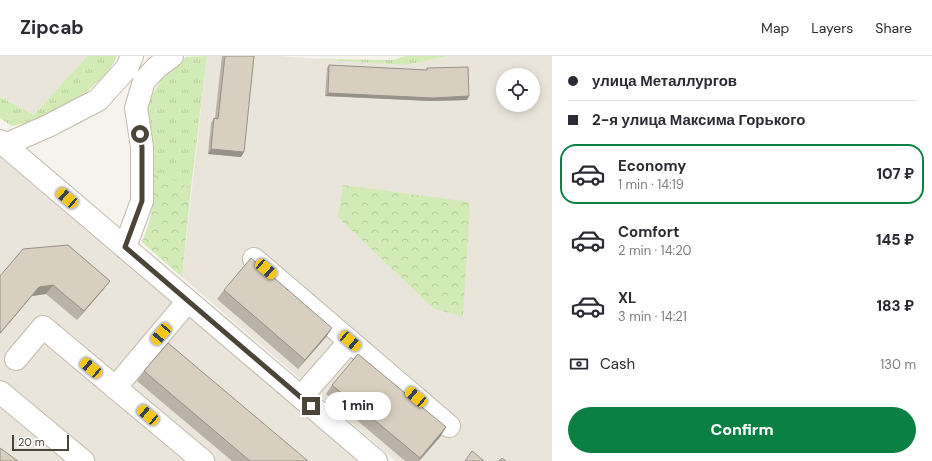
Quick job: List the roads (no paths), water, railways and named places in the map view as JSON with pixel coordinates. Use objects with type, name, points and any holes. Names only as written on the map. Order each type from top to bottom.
[{"type":"street","points":[[125,247],[142,201],[142,147],[136,108],[144,81],[157,67],[172,56]]},
{"type":"street","points":[[144,81],[129,62],[98,100],[48,126],[2,143],[376,461]]},
{"type":"street","points":[[254,259],[449,426]]},
{"type":"street","points":[[115,388],[188,301]]},
{"type":"street","points":[[16,359],[43,327],[203,461]]},
{"type":"street","points":[[301,397],[350,341]]},
{"type":"street","points":[[0,392],[83,461]]}]
